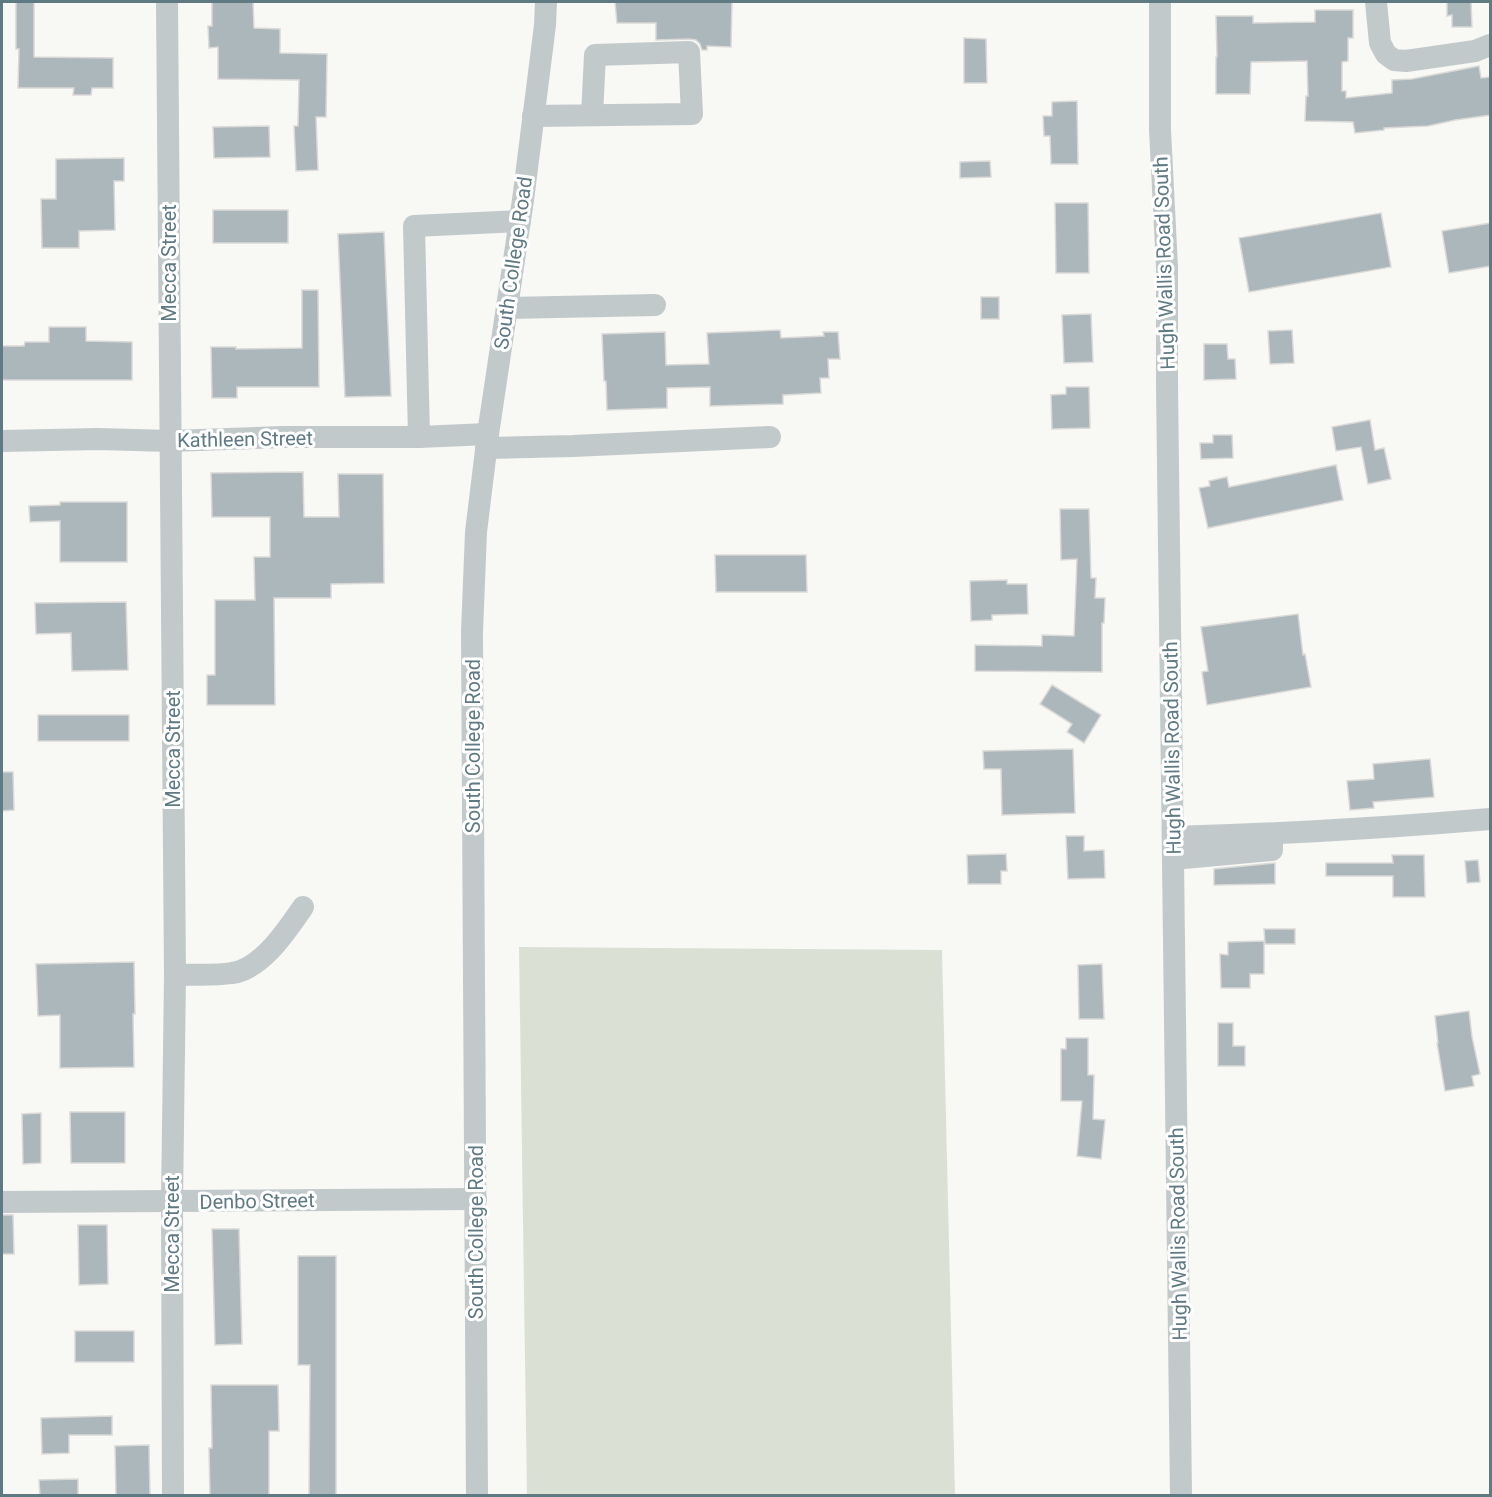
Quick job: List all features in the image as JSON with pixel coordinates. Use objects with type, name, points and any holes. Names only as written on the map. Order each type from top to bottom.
[{"type":"street","name":"Mecca Street","points":[[168,2],[175,975],[172,1202],[173,1496]]},
{"type":"street","name":"South College Road","points":[[477,1496],[472,632],[476,532],[534,116],[546,2]]},
{"type":"street","name":"Hugh Wallis Road South","points":[[1160,2],[1160,130],[1167,267],[1181,1496]]},
{"type":"street","points":[[1376,2],[1380,43],[1386,54],[1394,60],[1406,61],[1475,51],[1491,45]]},
{"type":"street","points":[[534,116],[692,114],[689,52],[595,56],[592,115]]},
{"type":"street","points":[[419,437],[414,226],[520,221]]},
{"type":"street","points":[[507,308],[655,305]]},
{"type":"street","name":"Kathleen Street","points":[[2,441],[419,437],[573,446],[770,437]]},
{"type":"street","points":[[1173,848],[1272,850],[1272,834],[1491,819]]},
{"type":"street","points":[[175,975],[234,973],[251,967],[271,949],[303,907]]},
{"type":"street","name":"Denbo Street","points":[[2,1202],[476,1199]]},
{"type":"shaded area","points":[[519,947],[942,950],[955,1495],[527,1495]]},
{"type":"building","points":[[16,2],[34,2],[34,57],[113,58],[113,88],[92,88],[91,95],[73,95],[74,88],[18,88],[19,49],[16,49]]},
{"type":"building","points":[[212,2],[253,2],[254,28],[280,29],[280,53],[327,54],[326,117],[316,117],[318,170],[296,171],[294,126],[298,126],[299,80],[218,79],[218,47],[209,48],[208,26],[212,26]]},
{"type":"building","points":[[615,2],[732,2],[731,47],[707,46],[707,50],[702,50],[696,40],[656,40],[656,23],[617,23]]},
{"type":"building","points":[[1447,2],[1471,2],[1472,27],[1452,27],[1452,15],[1447,16]]},
{"type":"building","points":[[1315,10],[1353,10],[1353,38],[1348,38],[1348,61],[1342,62],[1342,91],[1346,91],[1346,98],[1392,93],[1392,80],[1412,79],[1479,66],[1481,78],[1491,77],[1491,115],[1428,126],[1384,128],[1384,130],[1355,133],[1353,122],[1305,121],[1306,96],[1308,96],[1307,61],[1251,62],[1250,94],[1216,94],[1216,16],[1253,16],[1253,23],[1315,22]]},
{"type":"building","points":[[964,38],[986,39],[987,83],[964,83]]},
{"type":"building","points":[[1077,101],[1078,164],[1051,164],[1050,136],[1044,136],[1043,116],[1052,116],[1052,102]]},
{"type":"building","points":[[269,126],[270,157],[214,158],[213,127]]},
{"type":"building","points":[[124,158],[124,181],[114,181],[115,230],[79,231],[79,248],[42,248],[41,199],[56,199],[56,159]]},
{"type":"building","points":[[990,161],[991,177],[960,178],[960,162]]},
{"type":"building","points":[[1055,203],[1088,203],[1089,273],[1056,273]]},
{"type":"building","points":[[213,210],[288,210],[288,243],[213,243]]},
{"type":"building","points":[[1381,213],[1391,267],[1249,292],[1239,238]]},
{"type":"building","points":[[1491,223],[1491,266],[1449,273],[1442,231]]},
{"type":"building","points":[[384,232],[391,396],[345,397],[338,234]]},
{"type":"building","points":[[302,290],[318,290],[319,387],[237,387],[237,398],[212,398],[211,347],[302,348]]},
{"type":"building","points":[[981,297],[999,297],[999,319],[981,319]]},
{"type":"building","points":[[1091,314],[1093,362],[1064,363],[1062,315]]},
{"type":"building","points":[[49,327],[86,327],[86,341],[132,342],[132,380],[2,380],[2,346],[24,346],[25,342],[49,342]]},
{"type":"building","points":[[780,330],[781,338],[824,336],[823,332],[838,332],[840,359],[828,359],[829,378],[820,378],[821,393],[783,395],[783,404],[710,406],[710,387],[667,388],[667,408],[607,410],[602,334],[665,332],[666,365],[709,364],[707,333]]},
{"type":"building","points":[[1292,330],[1294,363],[1270,364],[1268,331]]},
{"type":"building","points":[[1204,344],[1227,344],[1228,359],[1235,359],[1236,379],[1204,380]]},
{"type":"building","points":[[1066,387],[1089,387],[1090,428],[1052,429],[1051,395],[1066,394]]},
{"type":"building","points":[[1370,420],[1375,450],[1384,448],[1391,479],[1368,484],[1361,447],[1336,451],[1332,427]]},
{"type":"building","points":[[1213,435],[1232,435],[1233,458],[1201,459],[1200,443],[1213,443]]},
{"type":"building","points":[[1336,465],[1343,500],[1208,528],[1199,488],[1210,486],[1209,481],[1227,477],[1229,487]]},
{"type":"building","points":[[303,472],[304,517],[339,517],[338,474],[383,474],[384,583],[331,584],[331,598],[274,598],[275,705],[207,705],[207,675],[215,675],[215,600],[255,600],[254,557],[270,557],[270,517],[212,517],[211,473]]},
{"type":"building","points":[[60,502],[127,502],[127,562],[60,562],[60,521],[30,522],[29,506],[60,505]]},
{"type":"building","points":[[1060,509],[1089,509],[1091,578],[1096,578],[1095,598],[1105,598],[1104,623],[1102,623],[1102,672],[975,671],[975,645],[1042,646],[1042,635],[1074,636],[1077,559],[1061,560]]},
{"type":"building","points":[[715,555],[806,555],[807,592],[716,592]]},
{"type":"building","points":[[1007,580],[1007,584],[1027,584],[1028,614],[992,615],[992,620],[971,621],[970,581]]},
{"type":"building","points":[[126,602],[128,670],[72,671],[71,633],[36,634],[35,603]]},
{"type":"building","points":[[1298,614],[1303,655],[1305,654],[1311,687],[1207,705],[1202,672],[1208,671],[1201,627]]},
{"type":"building","points":[[1052,685],[1101,715],[1084,743],[1067,732],[1072,724],[1040,704]]},
{"type":"building","points":[[38,715],[129,715],[129,741],[38,741]]},
{"type":"building","points":[[1073,749],[1075,813],[1002,815],[1001,769],[984,769],[983,751]]},
{"type":"building","points":[[1430,759],[1434,797],[1373,802],[1374,808],[1350,810],[1347,781],[1374,779],[1373,764]]},
{"type":"building","points":[[2,772],[13,772],[14,810],[2,811]]},
{"type":"building","points":[[1066,836],[1084,836],[1084,851],[1104,850],[1105,878],[1068,879]]},
{"type":"building","points":[[1006,854],[1007,871],[1001,871],[1001,884],[968,884],[967,855]]},
{"type":"building","points":[[1392,855],[1424,855],[1425,897],[1393,897],[1393,876],[1326,876],[1326,863],[1393,863]]},
{"type":"building","points":[[1478,860],[1480,882],[1467,883],[1465,861]]},
{"type":"building","points":[[1275,863],[1275,884],[1214,885],[1214,869]]},
{"type":"building","points":[[1264,929],[1295,929],[1295,944],[1265,944]]},
{"type":"building","points":[[1264,941],[1264,974],[1250,974],[1250,988],[1221,988],[1220,954],[1228,955],[1228,942]]},
{"type":"building","points":[[134,962],[134,1067],[60,1068],[60,1015],[38,1016],[36,964]]},
{"type":"building","points":[[1102,964],[1104,1019],[1079,1019],[1078,965]]},
{"type":"building","points":[[1469,1011],[1480,1074],[1472,1076],[1474,1086],[1445,1091],[1435,1016]]},
{"type":"building","points":[[1218,1023],[1233,1023],[1233,1046],[1245,1046],[1245,1066],[1218,1066]]},
{"type":"building","points":[[1066,1038],[1088,1038],[1088,1075],[1094,1075],[1093,1119],[1105,1120],[1101,1159],[1077,1156],[1082,1101],[1061,1101],[1061,1049],[1066,1049]]},
{"type":"building","points":[[70,1112],[125,1112],[125,1163],[71,1163]]},
{"type":"building","points":[[41,1113],[41,1163],[23,1164],[22,1114]]},
{"type":"building","points":[[2,1215],[13,1215],[14,1254],[2,1254]]},
{"type":"building","points":[[78,1225],[107,1225],[108,1284],[79,1285]]},
{"type":"building","points":[[212,1229],[239,1229],[242,1344],[215,1345]]},
{"type":"building","points":[[298,1256],[336,1256],[336,1496],[309,1496],[310,1365],[298,1365]]},
{"type":"building","points":[[75,1331],[134,1331],[134,1362],[75,1362]]},
{"type":"building","points":[[211,1385],[278,1385],[279,1431],[269,1431],[269,1496],[210,1496]]},
{"type":"building","points":[[112,1416],[112,1435],[69,1435],[69,1453],[42,1454],[41,1418]]},
{"type":"building","points":[[149,1445],[150,1496],[116,1496],[115,1446]]},
{"type":"building","points":[[78,1479],[78,1496],[40,1496],[39,1480]]}]
